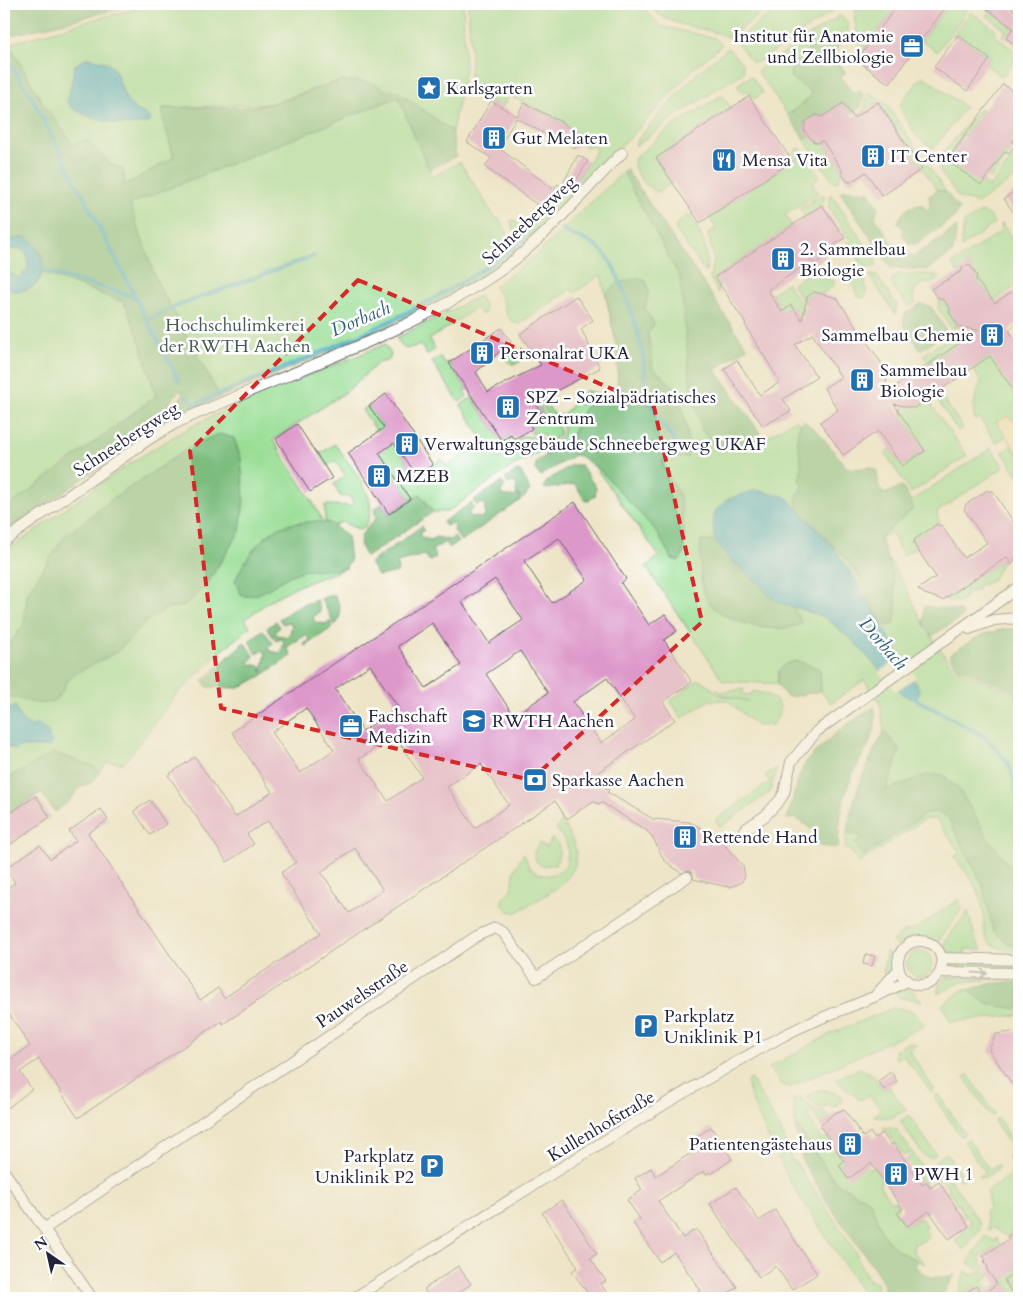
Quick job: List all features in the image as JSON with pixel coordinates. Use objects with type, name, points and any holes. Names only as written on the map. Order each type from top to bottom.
[{"type":"street","name":"Schneebergweg","points":[[4,541],[149,439],[174,424],[364,345],[485,282],[527,249],[564,215],[622,154]]},
{"type":"street","points":[[744,830],[765,816],[780,800],[784,793],[787,772],[799,750],[817,731],[1019,587]]},
{"type":"street","points":[[942,643],[978,624],[1019,618]]},
{"type":"street","name":"Pauwelsstraße","points":[[44,1229],[477,936],[495,928],[503,932],[536,978],[687,877]]},
{"type":"street","name":"Kullenhofstraße","points":[[874,997],[899,969],[901,952],[912,943],[926,942],[933,946],[941,958]]},
{"type":"street","points":[[1019,960],[941,958],[940,972],[1019,973]]},
{"type":"street","points":[[899,969],[907,981]]},
{"type":"street","name":"Kullenhofstraße","points":[[354,1298],[742,1059],[814,1020],[882,995],[907,981],[913,984],[925,984],[936,978],[940,972]]},
{"type":"street","points":[[4,1171],[92,1298]]},
{"type":"highlighted area","points":[[358,280],[654,407],[702,622],[531,780],[221,708],[190,451]]},
{"type":"green space","points":[[4,4],[138,4],[4,37]]},
{"type":"green space","points":[[156,4],[463,4],[465,69],[452,131],[395,90],[390,92],[342,80],[269,104],[163,108],[163,119],[174,157],[125,186],[123,169],[110,164],[87,140],[73,145],[42,102],[9,44],[91,20]]},
{"type":"green space","points":[[468,4],[640,4],[660,26],[715,38],[722,45],[694,68],[630,138],[602,162],[574,195],[528,241],[516,234],[511,221],[514,220],[519,225],[575,183],[596,150],[594,146],[585,147],[579,143],[583,137],[563,123],[509,95],[502,108],[469,88],[471,55]]},
{"type":"green space","points":[[648,4],[772,4],[730,38],[665,18]]},
{"type":"green space","points":[[782,4],[843,4],[758,62],[752,62],[736,41]]},
{"type":"green space","points":[[857,4],[898,4],[865,49],[861,48],[854,19]]},
{"type":"green space","points":[[939,4],[960,4],[968,9],[937,52],[921,41],[945,9]]},
{"type":"green space","points":[[989,10],[1013,28],[1006,38],[1002,36],[1006,31],[986,15]]},
{"type":"green space","points":[[971,12],[995,29],[997,37],[1019,55],[1002,77],[986,65],[990,58],[958,35],[956,37],[953,35]]},
{"type":"green space","points":[[839,16],[847,21],[848,28],[845,37],[839,44],[816,43],[791,67],[791,78],[809,88],[812,95],[788,115],[757,71]]},
{"type":"green space","points":[[816,43],[839,44],[834,55],[846,73],[841,76],[853,94],[859,90],[864,96],[861,107],[851,114],[843,103],[822,117],[816,115],[805,122],[805,131],[808,136],[804,139],[788,115],[810,98],[811,92],[791,78],[791,67]]},
{"type":"green space","points":[[9,44],[42,102],[73,144],[87,140],[110,164],[123,169],[125,185],[174,157],[163,119],[163,108],[257,106],[285,100],[330,84],[345,81],[360,81],[374,84],[389,92],[395,90],[452,131],[456,156],[429,170],[398,97],[130,204],[156,280],[220,397],[179,416],[176,412],[176,405],[183,394],[180,390],[171,400],[164,424],[139,439],[4,534],[4,510],[156,396],[138,335],[124,302],[43,273],[42,254],[15,238],[4,241],[4,45]]},
{"type":"green space","points":[[728,48],[742,63],[744,72],[677,115],[636,146],[636,142],[642,134],[695,75]]},
{"type":"green space","points":[[751,76],[763,93],[754,99],[748,90],[743,94],[737,85]]},
{"type":"green space","points":[[923,76],[965,107],[933,148],[917,137],[900,108],[902,101]]},
{"type":"green space","points":[[868,93],[873,94],[886,104],[946,192],[937,190],[878,102],[853,118],[864,110]]},
{"type":"green space","points":[[722,95],[731,108],[656,158],[672,183],[657,192],[648,186],[637,173],[634,163],[635,158],[666,131]]},
{"type":"green space","name":"Hochschulimkerei der RWTH Aachen","points":[[398,97],[432,177],[460,162],[496,219],[499,218],[517,251],[466,286],[370,335],[220,397],[156,280],[129,204]]},
{"type":"green space","points":[[980,109],[983,111],[965,136],[962,134],[958,146],[952,142]]},
{"type":"green space","points":[[808,136],[818,143],[822,140],[842,170],[839,180],[835,184],[804,139]]},
{"type":"green space","points":[[950,144],[956,148],[947,160],[981,184],[983,182],[989,187],[1013,158],[1019,164],[1019,175],[978,203],[959,198],[940,171],[940,158]]},
{"type":"green space","points":[[800,148],[820,177],[812,183],[818,193],[785,215],[792,226],[715,277],[719,283],[718,293],[710,278],[714,259],[708,234],[716,228],[709,217],[797,158],[793,152]]},
{"type":"green space","points":[[1005,151],[1009,153],[1008,156],[991,179],[987,177]]},
{"type":"green space","points":[[626,169],[747,348],[715,369],[764,439],[796,419],[903,582],[922,621],[924,621],[924,625],[953,668],[1009,691],[1019,699],[1019,879],[988,838],[923,776],[886,791],[900,750],[884,731],[880,703],[864,680],[831,703],[821,691],[820,669],[778,671],[777,684],[723,681],[646,567],[659,556],[575,439],[544,456],[562,435],[563,427],[546,412],[531,370],[546,397],[550,410],[556,415],[561,415],[567,411],[578,397],[586,391],[604,395],[605,397],[594,400],[587,406],[578,424],[618,393],[617,349],[601,275],[574,293],[571,289],[519,324],[509,319],[502,298],[494,287],[537,254]]},
{"type":"green space","points":[[626,169],[747,348],[715,369],[765,440],[746,450],[723,449],[709,440],[702,430],[691,389],[680,278],[623,172]]},
{"type":"green space","points":[[844,190],[868,192],[878,206],[875,218],[899,252],[914,256],[957,227],[953,252],[928,270],[891,268],[840,192]]},
{"type":"green space","points":[[939,190],[946,192],[959,209],[955,217],[916,244],[909,244],[902,234],[904,230],[898,222],[900,218],[905,211],[914,206],[923,205],[926,210],[930,207],[929,196]]},
{"type":"green space","points":[[822,194],[825,197],[822,205],[805,217],[800,209]]},
{"type":"green space","points":[[831,194],[876,261],[876,267],[864,267],[848,243],[850,240],[828,207]]},
{"type":"green space","points":[[981,212],[990,215],[994,224],[961,247],[964,223]]},
{"type":"green space","points":[[689,215],[704,242],[707,265],[706,273],[675,229],[677,223]]},
{"type":"green space","points":[[1002,223],[1019,250],[1019,284],[994,301],[976,280],[977,276],[969,264],[958,273],[952,264],[1000,232]]},
{"type":"green space","points":[[19,248],[27,254],[28,268],[19,278],[7,270],[4,256],[10,250]]},
{"type":"green space","points":[[817,268],[824,277],[834,281],[834,285],[822,294],[814,292],[807,297],[805,304],[792,284]]},
{"type":"green space","points":[[43,273],[124,302],[138,335],[156,396],[4,510],[4,289],[20,291],[37,284]]},
{"type":"green space","points":[[899,274],[936,275],[940,278],[931,284],[923,283],[915,289],[913,297],[916,302],[908,307],[891,283],[892,279]]},
{"type":"green space","points":[[869,275],[877,276],[897,305],[895,314]]},
{"type":"green space","points":[[855,277],[865,281],[866,292],[864,298],[858,297],[852,283]]},
{"type":"green space","points":[[637,278],[646,281],[649,291],[645,309],[654,323],[652,329],[648,332],[653,368],[678,390],[687,429],[688,457],[664,457],[663,466],[680,496],[685,538],[683,554],[679,561],[672,559],[656,531],[601,471],[580,456],[574,455],[540,476],[535,469],[537,461],[575,439],[572,435],[587,404],[594,398],[618,393],[617,349],[606,293],[618,283]]},
{"type":"green space","points":[[787,283],[803,308],[802,316],[791,305],[782,312],[772,293]]},
{"type":"green space","points":[[479,296],[485,306],[485,313],[482,315],[476,308],[430,339],[435,349],[427,355],[421,345],[405,349],[396,338]]},
{"type":"green space","points":[[940,298],[950,309],[949,313],[959,327],[951,328],[938,308]]},
{"type":"green space","points":[[920,304],[931,307],[945,328],[944,334],[920,350],[903,323],[905,314]]},
{"type":"green space","points":[[975,328],[975,333],[929,363],[923,355],[947,339],[958,338]]},
{"type":"green space","points":[[385,344],[391,355],[389,360],[378,363],[347,391],[273,440],[311,499],[347,568],[295,587],[274,598],[245,619],[250,627],[218,654],[177,694],[124,763],[107,762],[92,782],[80,787],[70,800],[55,812],[41,792],[4,817],[4,553],[129,464],[198,423],[224,410]]},
{"type":"green space","points":[[511,348],[517,348],[522,353],[520,362],[511,364],[506,359],[506,353]]},
{"type":"green space","points":[[990,354],[1019,399],[1019,420],[996,422],[1005,437],[996,443],[979,418],[975,420],[974,410],[981,382],[972,368],[989,357]]},
{"type":"green space","points":[[440,357],[445,364],[448,362],[467,389],[464,391],[467,396],[459,402],[432,362]]},
{"type":"green space","points":[[526,373],[538,397],[543,413],[560,429],[559,435],[546,446],[544,434],[530,433],[534,430],[530,423],[541,414],[521,375]]},
{"type":"green space","points":[[938,391],[963,428],[958,431],[933,394]]},
{"type":"green space","points":[[469,399],[473,399],[502,441],[510,436],[512,439],[493,451],[498,459],[501,458],[496,452],[523,436],[540,437],[543,440],[542,449],[537,454],[514,465],[447,512],[433,512],[420,494],[414,500],[410,499],[379,453],[383,450],[373,436],[378,433],[362,410],[369,406],[416,476],[442,459],[447,466],[484,441],[461,405]]},
{"type":"green space","points":[[927,399],[967,456],[911,493],[885,453],[890,449],[902,466],[925,451],[901,415],[904,406]]},
{"type":"green space","points":[[803,420],[820,434],[846,467],[854,469],[870,467],[877,471],[879,488],[885,494],[902,486],[910,499],[913,509],[880,537],[891,569],[895,591],[896,613],[894,624],[886,626],[873,607],[860,579],[850,564],[798,509],[796,500],[802,486],[799,479],[801,463],[797,435]]},
{"type":"green space","points":[[219,434],[234,438],[241,459],[244,500],[240,531],[205,587],[184,606],[168,608],[149,619],[117,652],[73,675],[60,695],[52,701],[39,703],[4,696],[4,652],[24,624],[27,593],[64,537],[111,500],[190,447]]},
{"type":"green space","points":[[335,444],[357,474],[369,497],[370,509],[368,520],[361,530],[341,522],[333,526],[325,521],[325,505],[351,506],[353,504],[351,497],[340,496],[334,484],[346,476],[335,461],[327,466],[320,454]]},
{"type":"green space","points":[[1011,446],[1019,455],[1019,477],[1002,452]]},
{"type":"green space","points":[[991,448],[1004,467],[937,512],[939,523],[914,540],[913,543],[916,547],[903,556],[892,533],[880,537],[913,509],[911,501]]},
{"type":"green space","points":[[571,465],[581,465],[596,488],[595,496],[589,500],[585,500],[575,484],[546,489],[544,487],[547,481]]},
{"type":"green space","points":[[517,471],[521,472],[530,490],[523,499],[516,493],[517,485],[513,482],[508,484],[505,479]]},
{"type":"green space","points":[[502,482],[505,486],[501,491],[501,495],[515,497],[517,494],[521,500],[461,541],[454,531],[455,527],[451,523],[446,526],[443,522],[471,503],[474,508],[469,512],[469,516],[482,518],[485,516],[485,505],[482,503],[477,505],[473,501]]},
{"type":"green space","points":[[420,494],[433,512],[366,557],[360,540],[376,518],[374,509],[382,504],[389,514]]},
{"type":"green space","points":[[315,521],[330,523],[347,536],[350,561],[345,568],[299,572],[257,594],[242,596],[235,581],[243,565],[261,541],[284,526]]},
{"type":"green space","points":[[422,526],[424,530],[419,534],[422,538],[431,540],[436,537],[450,540],[454,536],[458,542],[449,548],[445,542],[432,550],[436,557],[430,561],[425,555],[397,562],[398,572],[378,576],[370,563]]},
{"type":"green space","points":[[701,541],[715,541],[794,609],[802,623],[779,629],[765,628],[736,621],[713,607],[706,598],[702,585]]},
{"type":"green space","points":[[1003,560],[993,579],[985,584],[979,584],[978,590],[968,591],[964,599],[958,602],[942,599]]},
{"type":"green space","points":[[335,596],[339,607],[340,615],[335,625],[321,599]]},
{"type":"green space","points":[[317,600],[320,611],[313,618],[315,622],[325,624],[330,621],[333,627],[305,646],[304,644],[310,640],[306,635],[287,647],[291,656],[264,674],[262,669],[266,654],[263,650],[257,654],[249,641],[263,630],[273,643],[268,648],[270,651],[281,653],[284,642],[281,639],[276,641],[267,628],[276,621],[280,627],[275,632],[277,635],[289,637],[292,625],[289,622],[283,624],[279,619],[297,607]]},
{"type":"green space","points":[[924,606],[960,611],[963,616],[932,636],[924,625]]},
{"type":"green space","points":[[1004,629],[1019,629],[1019,696],[1010,689],[955,666],[949,655],[981,635]]},
{"type":"green space","points":[[244,642],[254,656],[249,662],[250,664],[260,666],[263,675],[239,688],[207,687],[203,681]]},
{"type":"green space","points":[[798,661],[820,669],[821,691],[791,697],[786,696],[777,684],[778,674],[782,667],[788,663]]},
{"type":"green space","points":[[698,680],[703,681],[720,695],[748,701],[721,694],[716,689],[723,692],[744,689],[742,694],[751,695],[753,691],[767,695],[773,698],[780,706],[777,718],[772,725],[757,726],[727,700],[712,701],[711,699],[682,718],[670,701]]},
{"type":"green space","points":[[874,707],[876,717],[872,737],[853,774],[844,799],[838,848],[819,846],[811,829],[796,818],[787,819],[800,774],[807,760],[837,732]]},
{"type":"green space","points":[[884,731],[900,750],[886,790],[923,776],[942,774],[959,789],[988,838],[1019,879],[1019,948],[1005,942],[993,930],[982,883],[949,820],[944,815],[937,812],[927,813],[863,856],[855,843],[862,837],[847,832],[861,780]]},
{"type":"green space","points":[[54,753],[93,766],[100,772],[92,782],[80,787],[70,800],[55,812],[41,792],[4,817],[4,788],[9,777]]},
{"type":"green space","points":[[777,768],[770,792],[720,827],[715,820],[770,782],[765,775]]},
{"type":"green space","points":[[936,811],[944,814],[949,820],[982,883],[993,930],[1005,942],[1019,948],[1019,951],[994,946],[988,941],[985,935],[983,908],[978,891],[954,857],[960,853],[936,819],[925,819],[859,863],[850,850],[845,849],[847,832],[863,837],[863,856],[927,813]]},
{"type":"green space","points":[[561,821],[572,839],[576,854],[574,866],[568,877],[558,887],[516,913],[508,911],[501,903],[511,890],[515,870],[524,853],[529,867],[543,875],[551,875],[565,867],[568,851],[566,843],[556,830]]},
{"type":"green space","points":[[552,838],[558,844],[560,851],[556,864],[542,866],[536,861],[534,853],[539,843],[547,847]]},
{"type":"green space","points":[[959,899],[962,909],[937,943],[927,938],[917,937],[907,940],[898,947],[892,941],[902,932],[917,928]]},
{"type":"green space","points":[[968,911],[975,938],[982,950],[965,949],[965,955],[950,954],[944,950],[945,941]]},
{"type":"green space","points":[[886,951],[890,956],[892,965],[891,971],[885,976],[883,972]]},
{"type":"green space","points":[[920,951],[930,954],[933,964],[930,974],[920,977],[910,974],[907,964],[910,954]]},
{"type":"green space","points":[[965,962],[1017,963],[1017,970],[973,970],[948,966]]},
{"type":"green space","points":[[947,977],[1007,978],[960,982],[938,994],[939,984]]},
{"type":"green space","points":[[1019,983],[1019,1009],[986,1002],[970,990],[986,984]]},
{"type":"green space","points":[[1019,985],[1019,1015],[951,1022],[942,1005],[963,990]]},
{"type":"green space","points":[[903,989],[913,991],[922,1001],[898,997],[894,992]]},
{"type":"green space","points":[[893,1008],[912,1012],[924,1026],[790,1087],[781,1084],[769,1068],[830,1034]]},
{"type":"green space","points":[[908,1042],[917,1045],[909,1051],[935,1090],[932,1093],[903,1055],[896,1060],[895,1051]]},
{"type":"green space","points":[[860,1068],[872,1074],[884,1090],[889,1087],[906,1110],[891,1118],[873,1116],[881,1110],[869,1095],[860,1100],[836,1079]]},
{"type":"green space","points":[[968,1074],[995,1114],[991,1116],[964,1077]]},
{"type":"green space","points":[[751,1079],[781,1130],[792,1162],[796,1163],[858,1255],[856,1257],[869,1280],[876,1283],[878,1298],[866,1298],[790,1182],[751,1098],[747,1081]]},
{"type":"green space","points":[[822,1089],[841,1095],[843,1100],[832,1108],[829,1104],[823,1108],[817,1107],[806,1096]]},
{"type":"green space","points":[[938,1094],[965,1134],[961,1137],[934,1097]]},
{"type":"green space","points":[[801,1097],[815,1111],[824,1111],[829,1119],[821,1125],[812,1111],[807,1113],[816,1131],[824,1139],[827,1137],[832,1143],[828,1146],[833,1152],[836,1150],[844,1161],[839,1165],[848,1178],[865,1163],[868,1168],[874,1167],[883,1181],[879,1184],[891,1202],[894,1200],[898,1206],[896,1213],[906,1226],[919,1218],[922,1219],[926,1227],[923,1228],[928,1235],[927,1240],[914,1244],[913,1251],[925,1264],[901,1252],[888,1240],[879,1225],[870,1201],[836,1183],[798,1127],[795,1127],[793,1100]]},
{"type":"green space","points":[[909,1115],[936,1154],[931,1158],[923,1155],[900,1121]]},
{"type":"green space","points":[[998,1118],[1019,1149],[1019,1154],[1013,1158],[1007,1157],[1014,1151],[994,1121]]},
{"type":"green space","points":[[795,1127],[798,1127],[836,1183],[870,1201],[885,1237],[897,1249],[917,1260],[915,1265],[919,1270],[932,1277],[955,1275],[940,1298],[884,1298],[884,1286],[877,1272],[831,1208],[803,1162]]},
{"type":"green space","points":[[884,1127],[896,1129],[928,1175],[926,1181],[922,1184],[913,1171],[915,1169],[906,1160],[911,1155],[909,1153],[904,1156],[885,1129],[882,1129]]},
{"type":"green space","points":[[968,1139],[989,1169],[998,1165],[998,1169],[984,1178],[978,1177],[985,1172],[964,1142]]},
{"type":"green space","points":[[946,1153],[964,1179],[961,1181],[950,1166],[934,1162]]},
{"type":"green space","points":[[1019,1169],[1019,1224],[1010,1231],[1011,1234],[1007,1237],[992,1227],[990,1230],[988,1229],[985,1212],[989,1208],[987,1191]]},
{"type":"green space","points":[[940,1176],[950,1179],[980,1223],[979,1231],[964,1250],[955,1241],[963,1234],[961,1231],[971,1224],[967,1216],[965,1218],[951,1192],[948,1193],[949,1189],[942,1179],[940,1181],[937,1178]]},
{"type":"green space","points":[[985,1236],[995,1241],[997,1238],[1001,1245],[980,1256],[981,1264],[985,1266],[984,1271],[990,1275],[986,1278],[986,1281],[978,1269],[968,1263]]},
{"type":"green space","points":[[1019,1265],[1019,1298],[1015,1298],[1004,1280],[1007,1278],[1005,1276],[1018,1269]]},
{"type":"green space","points":[[965,1271],[974,1276],[977,1272],[988,1288],[982,1293],[976,1286],[962,1295],[959,1292]]},
{"type":"sand","points":[[1007,416],[1013,421],[1019,420],[1019,455],[996,422]]},
{"type":"water","points":[[86,58],[106,62],[112,66],[116,71],[128,102],[148,116],[150,118],[149,122],[130,125],[106,122],[83,114],[67,103],[75,65]]},
{"type":"water","points":[[25,237],[39,251],[43,268],[41,277],[29,289],[16,291],[4,289],[4,266],[6,271],[19,278],[28,268],[27,254],[19,248],[10,250],[4,256],[4,241]]},
{"type":"water","points":[[756,490],[786,497],[835,549],[857,582],[919,689],[917,701],[902,694],[849,637],[824,617],[775,601],[755,580],[728,557],[714,539],[713,522],[715,511],[728,499]]},
{"type":"water","points":[[15,705],[25,724],[33,726],[37,723],[47,731],[52,743],[48,747],[19,747],[15,750],[4,745],[4,707],[11,709]]},
{"type":"pier","points":[[904,655],[916,677],[896,691],[879,672]]},
{"type":"building","points":[[898,4],[939,4],[945,8],[889,84],[857,60]]},
{"type":"building","points":[[980,4],[1005,4],[1019,14],[1019,48],[1006,38],[1013,28]]},
{"type":"building","points":[[958,35],[990,59],[967,91],[934,67]]},
{"type":"building","points":[[1003,84],[1019,96],[1019,132],[1012,142],[1015,145],[1009,153],[1005,151],[981,185],[947,160]]},
{"type":"building","name":"Mensa Vita","points":[[749,96],[792,161],[700,223],[656,158]]},
{"type":"building","points":[[491,101],[517,116],[524,103],[563,123],[583,137],[575,149],[557,137],[556,140],[516,118],[499,148],[553,189],[558,184],[561,187],[578,155],[588,161],[575,183],[543,209],[485,167],[491,158],[467,142]]},
{"type":"building","name":"IT Center","points":[[878,102],[922,169],[882,196],[866,172],[851,182],[847,181],[822,140],[818,143],[814,142],[804,131],[805,122],[816,115],[822,117],[843,103],[854,118]]},
{"type":"building","points":[[1019,188],[1019,220],[1004,199]]},
{"type":"building","points":[[822,205],[845,238],[823,253],[825,257],[815,264],[812,260],[768,290],[782,312],[791,305],[802,320],[807,297],[814,292],[837,298],[888,373],[884,394],[979,330],[959,327],[949,312],[950,309],[945,301],[937,297],[931,289],[962,271],[962,268],[969,264],[977,276],[976,280],[995,303],[1019,287],[1019,321],[1009,330],[1019,349],[1019,399],[990,356],[914,408],[894,404],[925,451],[902,466],[878,431],[843,455],[820,422],[838,410],[824,388],[841,377],[812,334],[795,345],[817,377],[783,399],[791,411],[763,426],[724,369],[737,360],[760,395],[780,382],[746,324],[715,277]]},
{"type":"building","points":[[576,296],[593,320],[581,329],[600,368],[535,402],[541,414],[529,423],[532,429],[514,439],[511,435],[502,441],[449,363],[501,328],[511,342],[476,372],[488,392],[541,365],[520,334]]},
{"type":"building","points":[[386,394],[433,465],[416,476],[394,443],[379,453],[410,499],[389,514],[348,453],[384,428],[369,406]]},
{"type":"building","points":[[297,424],[332,478],[310,492],[276,439]]},
{"type":"building","points":[[988,490],[990,492],[992,490],[1015,524],[1019,521],[1019,550],[1012,565],[1007,557],[943,600],[925,594],[918,589],[936,577],[913,543],[915,542],[914,540],[937,524],[941,525],[964,558],[987,543],[964,509],[965,505]]},
{"type":"building","points":[[575,502],[626,579],[621,583],[649,625],[665,614],[677,631],[664,640],[692,682],[663,702],[675,720],[594,775],[601,785],[609,790],[607,792],[653,819],[689,822],[717,836],[743,866],[745,876],[741,883],[730,887],[693,879],[693,874],[690,871],[681,873],[664,860],[653,838],[647,831],[601,802],[598,804],[593,801],[567,819],[555,801],[223,1024],[222,1021],[78,1118],[39,1059],[20,1072],[32,1089],[4,1111],[4,1064],[30,1046],[4,1006],[4,890],[15,883],[6,868],[40,845],[50,859],[76,841],[69,831],[101,809],[108,820],[88,833],[200,1000],[218,988],[224,998],[321,933],[281,873],[296,862],[268,821],[247,834],[254,844],[227,862],[168,775],[195,757],[235,817],[272,792],[232,732]],"holes":[[[559,538],[587,580],[552,603],[524,561]],[[495,579],[523,620],[489,643],[462,602]],[[432,623],[461,665],[426,688],[398,646]],[[520,651],[548,693],[514,716],[486,674]],[[370,665],[398,707],[363,731],[335,689]],[[607,678],[635,720],[601,743],[573,702]],[[306,708],[334,750],[300,773],[272,732]],[[394,735],[422,777],[388,801],[359,759]],[[481,764],[509,805],[475,828],[447,787]],[[355,848],[383,890],[349,913],[321,872]]]},
{"type":"building","points":[[36,796],[50,817],[4,849],[4,817]]},
{"type":"building","points":[[150,800],[166,824],[150,835],[134,811]]},
{"type":"building","points":[[865,954],[875,956],[872,966],[863,964]]},
{"type":"building","points":[[1019,1031],[1019,1094],[989,1050],[996,1034]]},
{"type":"building","points":[[891,1072],[897,1081],[884,1090],[878,1081]]},
{"type":"building","points":[[844,1109],[863,1137],[870,1132],[874,1138],[882,1133],[891,1145],[893,1143],[922,1185],[926,1182],[930,1188],[939,1182],[969,1226],[949,1239],[929,1211],[907,1226],[897,1213],[903,1209],[871,1163],[848,1179],[839,1165],[844,1161],[820,1126],[833,1114]]},
{"type":"building","points":[[711,1127],[732,1159],[711,1174],[710,1172],[706,1175],[704,1171],[658,1201],[683,1238],[696,1229],[737,1287],[721,1298],[690,1298],[701,1291],[674,1252],[660,1262],[633,1223],[640,1219],[627,1200],[642,1190],[635,1178],[651,1168],[656,1176],[697,1149],[691,1141]]},
{"type":"building","points":[[736,1187],[759,1221],[775,1210],[817,1274],[792,1290],[776,1266],[759,1277],[710,1204]]},
{"type":"building","points":[[562,1200],[597,1254],[590,1258],[606,1281],[601,1284],[610,1298],[591,1298],[572,1271],[578,1267],[542,1213]]},
{"type":"building","points":[[1019,1228],[1019,1268],[1004,1280],[1015,1298],[958,1298],[976,1286],[982,1294],[997,1284],[987,1270],[988,1267],[984,1262],[986,1260],[983,1256],[1009,1239],[1007,1237]]},
{"type":"building","points":[[458,1266],[471,1284],[450,1298],[430,1298],[424,1289]]},
{"type":"waterway","name":"Dorbach","points":[[4,59],[9,62],[31,96],[179,381]]},
{"type":"waterway","name":"Dorbach","points":[[561,229],[599,248],[613,267],[631,311],[639,339],[648,395],[658,416],[675,442]]},
{"type":"waterway","name":"Dorbach","points":[[187,396],[193,405],[371,330],[457,285],[498,259],[537,230]]},
{"type":"waterway","points":[[147,321],[171,308],[314,256]]},
{"type":"waterway","points":[[43,271],[135,297]]},
{"type":"waterway","name":"Dorbach","points":[[914,698],[985,737],[1009,765],[1019,797]]},
{"type":"place","name":"Institut für Anatomie und Zellbiologie","points":[[912,46]]},
{"type":"place","name":"Karlsgarten","points":[[429,88]]},
{"type":"place","name":"Gut Melaten","points":[[494,138]]},
{"type":"place","name":"IT Center","points":[[873,156]]},
{"type":"place","name":"Mensa Vita","points":[[724,160]]},
{"type":"place","name":"2. Sammelbau Biologie","points":[[783,259]]},
{"type":"place","name":"Sammelbau Chemie","points":[[992,335]]},
{"type":"place","name":"Personalrat UKA","points":[[482,353]]},
{"type":"place","name":"Sammelbau Biologie","points":[[862,380]]},
{"type":"place","name":"SPZ - Sozialpädriatisches Zentrum","points":[[508,407]]},
{"type":"place","name":"Verwaltungsgebäude Schneebergweg UKAF","points":[[407,444]]},
{"type":"place","name":"MZEB","points":[[379,476]]},
{"type":"place","name":"RWTH Aachen","points":[[474,721]]},
{"type":"place","name":"Fachschaft Medizin","points":[[351,726]]},
{"type":"place","name":"Sparkasse Aachen","points":[[535,780]]},
{"type":"place","name":"Rettende Hand","points":[[685,837]]},
{"type":"place","name":"Parkplatz Uniklinik P1","points":[[646,1026]]},
{"type":"place","name":"Patientengästehaus","points":[[850,1144]]},
{"type":"place","name":"Parkplatz Uniklinik P2","points":[[432,1166]]},
{"type":"place","name":"PWH 1","points":[[896,1174]]}]
